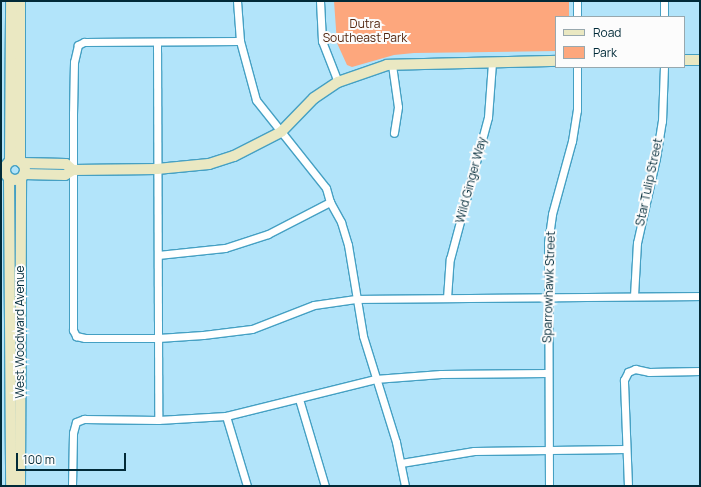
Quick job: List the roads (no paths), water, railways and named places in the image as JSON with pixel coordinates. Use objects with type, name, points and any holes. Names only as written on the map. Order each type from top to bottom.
[{"type":"street","points":[[11,1],[12,162]]},
{"type":"street","points":[[12,162],[20,1]]},
{"type":"street","points":[[236,1],[240,41],[256,100],[326,188],[330,202],[348,245],[356,299],[375,379],[401,463],[405,486]]},
{"type":"street","points":[[320,1],[322,41],[338,82]]},
{"type":"street","points":[[577,1],[577,16]]},
{"type":"street","points":[[664,1],[664,16]]},
{"type":"street","points":[[240,41],[84,42],[78,45],[74,62],[73,330],[76,336],[85,338],[158,338],[252,329],[314,304],[356,299],[700,296]]},
{"type":"street","points":[[157,42],[158,420]]},
{"type":"street","points":[[685,60],[700,60]]},
{"type":"street","points":[[6,176],[23,177],[65,175],[74,170],[157,169],[209,164],[234,156],[281,132],[314,98],[338,82],[392,65],[446,62],[555,61]]},
{"type":"street","name":"Wild Ginger Way","points":[[447,298],[450,258],[488,117],[492,62]]},
{"type":"street","points":[[392,65],[398,107],[394,133]]},
{"type":"street","name":"Sparrowhawk Street","points":[[549,486],[547,373],[548,243],[552,214],[572,141],[577,110],[577,68]]},
{"type":"street","name":"Star Tulip Street","points":[[634,296],[637,243],[656,158],[662,121],[664,68]]},
{"type":"street","points":[[12,162],[66,164],[74,170]]},
{"type":"street","name":"West Woodward Avenue","points":[[11,486],[16,469],[23,177],[12,162],[5,169],[16,469],[20,486]]},
{"type":"street","points":[[158,255],[225,248],[268,234],[330,202]]},
{"type":"street","points":[[628,486],[624,380],[628,372],[635,369],[649,372],[700,371]]},
{"type":"street","points":[[72,486],[73,433],[76,422],[84,419],[158,420],[226,416],[375,379],[441,374],[547,373]]},
{"type":"street","points":[[299,399],[325,486]]},
{"type":"street","points":[[226,416],[247,486]]},
{"type":"street","points":[[401,463],[474,451],[626,449]]},
{"type":"park label","name":"Dutra Southeast Park","points":[[365,31]]}]
